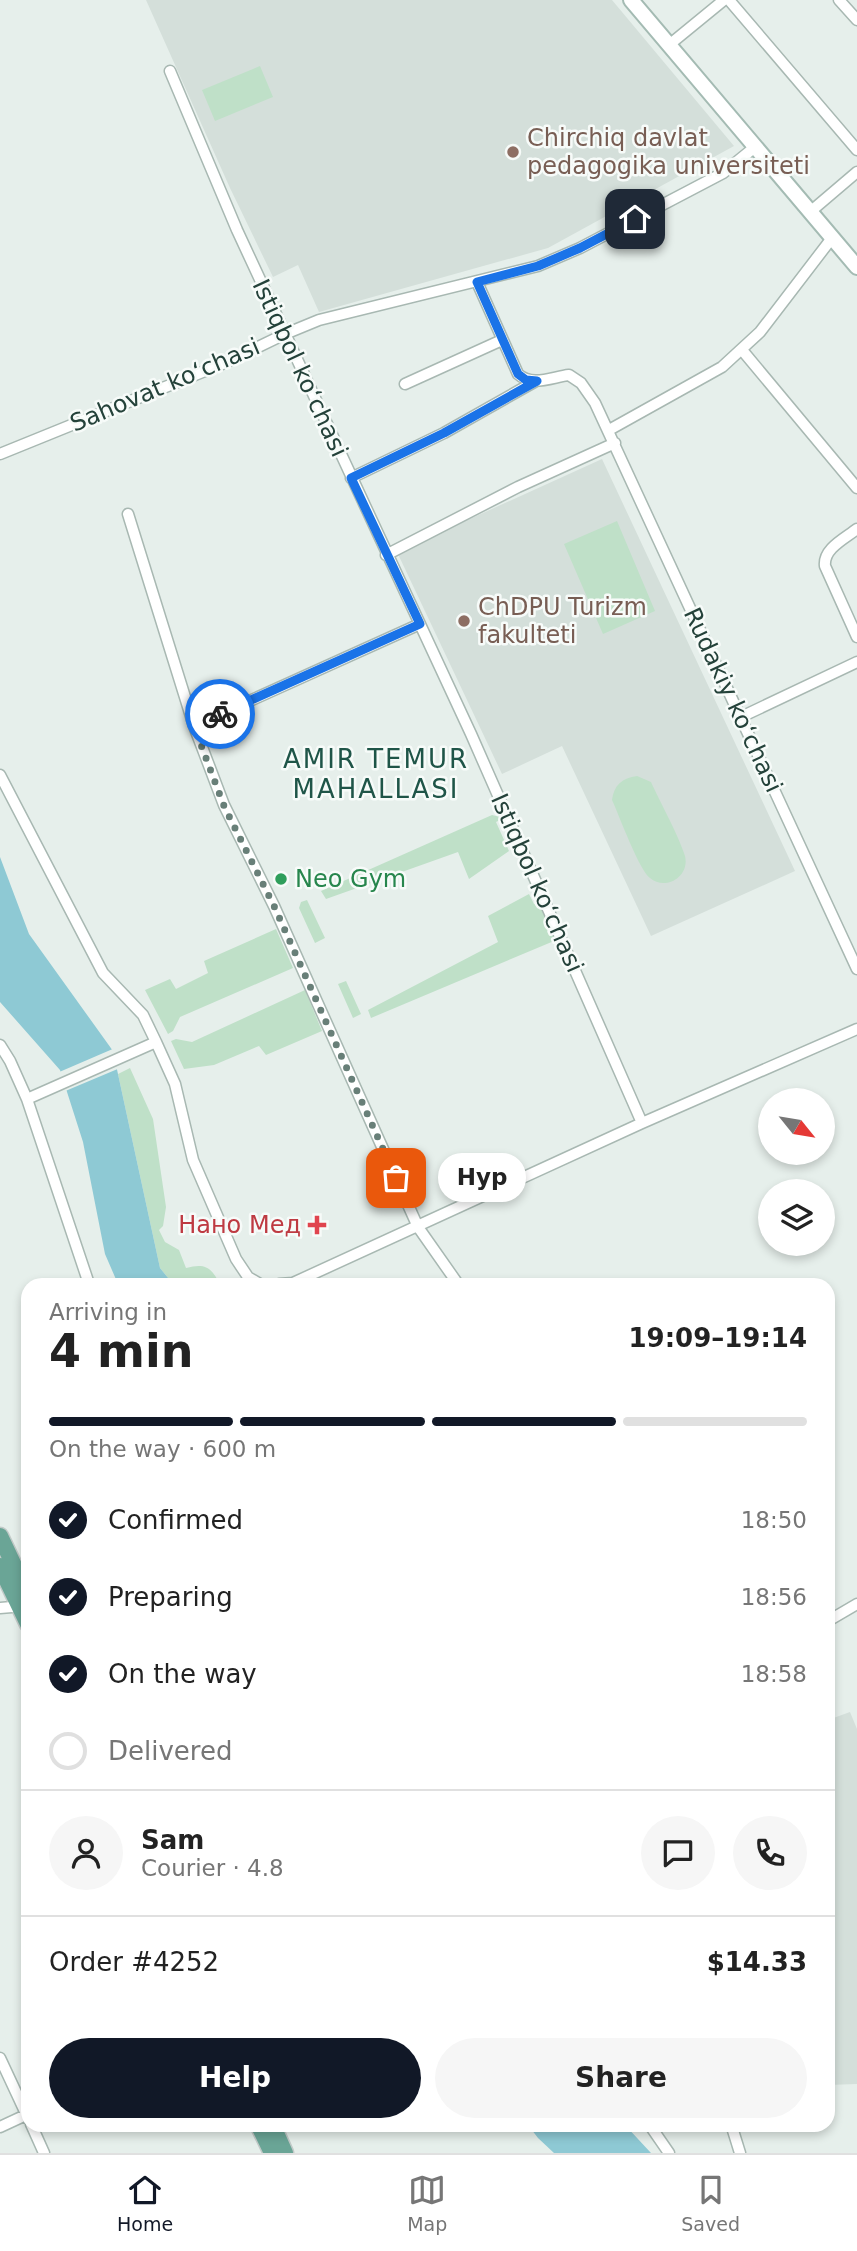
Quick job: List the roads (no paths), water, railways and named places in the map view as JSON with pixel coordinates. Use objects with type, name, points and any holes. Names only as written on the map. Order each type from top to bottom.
[{"type":"main road","points":[[631,0],[857,267]]},
{"type":"main road","points":[[0,1536],[13,1602]]},
{"type":"main road","points":[[0,1566],[13,1602]]},
{"type":"main road","points":[[262,2132],[272,2153]]},
{"type":"main road","points":[[276,2132],[285,2153]]},
{"type":"street","points":[[669,45],[727,0],[857,150]]},
{"type":"street","points":[[839,0],[857,20]]},
{"type":"street","name":"Istiqbol ko‘chasi","points":[[170,71],[237,230],[420,624],[642,1123]]},
{"type":"street","name":"Sahovat ko‘chasi","points":[[0,454],[228,362],[319,320],[538,266],[580,248],[723,173],[755,147]]},
{"type":"street","points":[[810,212],[857,172]]},
{"type":"street","points":[[609,430],[722,367],[760,332],[832,238]]},
{"type":"street","points":[[477,282],[518,374],[526,380],[537,381]]},
{"type":"street","points":[[405,384],[502,340]]},
{"type":"street","points":[[741,350],[857,488]]},
{"type":"street","name":"Rudakiy ko‘chasi","points":[[537,381],[569,375],[587,389],[609,430],[857,969]]},
{"type":"street","points":[[351,478],[444,433],[537,381]]},
{"type":"street","points":[[386,555],[518,487],[615,443]]},
{"type":"street","points":[[128,514],[194,726],[224,806],[274,906],[418,1227],[454,1278]]},
{"type":"street","points":[[857,529],[824,558],[825,566],[857,638]]},
{"type":"street","points":[[194,726],[420,624]]},
{"type":"street","points":[[741,717],[857,663]]},
{"type":"street","points":[[0,775],[103,973],[143,1015],[175,1084],[193,1160],[236,1259],[250,1278]]},
{"type":"street","points":[[304,1278],[642,1123],[857,1029]]},
{"type":"street","points":[[27,1099],[156,1042]]},
{"type":"street","points":[[0,1045],[27,1099],[87,1278]]},
{"type":"street","points":[[835,1617],[857,1604]]},
{"type":"street","points":[[0,2057],[21,2103]]},
{"type":"street","points":[[0,2127],[21,2120]]},
{"type":"street","points":[[34,2132],[44,2153]]},
{"type":"street","points":[[655,2132],[669,2153]]},
{"type":"street","points":[[733,2132],[740,2153]]},
{"type":"water","points":[[0,857],[29,934],[113,1051],[160,1268],[168,1278],[115,1278],[105,1254],[83,1142],[60,1070],[0,1002]]},
{"type":"water","points":[[533,2132],[632,2132],[651,2153],[554,2153]]},
{"type":"place","name":"Chirchiq davlat pedagogika universiteti","points":[[513,152]]},
{"type":"place","name":"ChDPU Turizm fakulteti","points":[[464,621]]},
{"type":"place","name":"Neo Gym","points":[[281,879]]},
{"type":"place","name":"Нур","points":[[396,1178]]},
{"type":"place","name":"Нано Мед","points":[[317,1225]]},
{"type":"district","name":"AMIR TEMUR MAHALLASI","points":[[376,774]]}]
